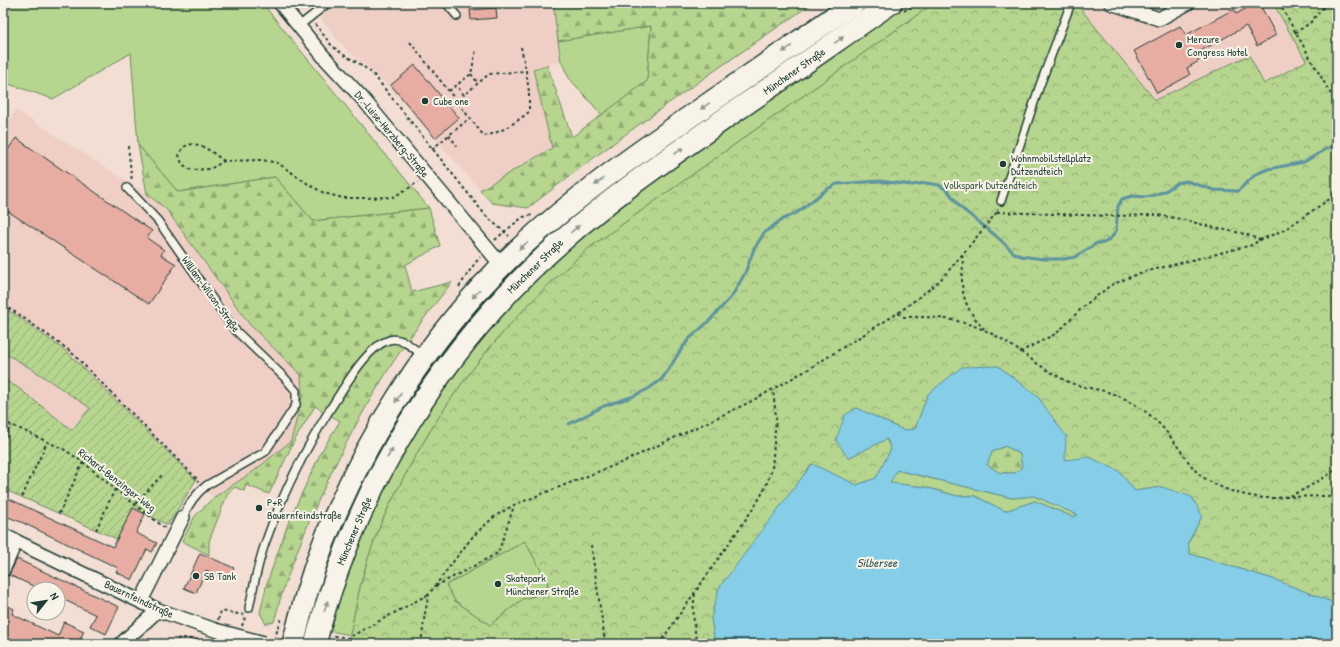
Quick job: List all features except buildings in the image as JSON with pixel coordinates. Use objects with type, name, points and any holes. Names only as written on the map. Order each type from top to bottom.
[{"type":"main road","name":"Münchener Straße","points":[[293,644],[306,594],[323,547],[352,480],[391,410],[425,358],[458,314],[502,266],[551,220],[604,178],[854,3]]},
{"type":"main road","name":"Münchener Straße","points":[[324,640],[328,600],[340,564],[372,488],[410,420],[426,395],[489,313],[571,233],[636,182],[898,7]]},
{"type":"main road","points":[[502,266],[516,285]]},
{"type":"main road","points":[[323,547],[330,561],[340,564]]},
{"type":"street","name":"Dr.-Luise-Herzberg-Straße","points":[[280,3],[324,57],[364,99],[502,266]]},
{"type":"street","points":[[1111,3],[1159,19],[1188,3]]},
{"type":"street","name":"William-Wilson-Straße","points":[[141,601],[183,517]]},
{"type":"street","name":"Bauernfeindstraße","points":[[3,535],[158,610],[215,630],[268,644]]},
{"type":"street","points":[[3,570],[16,541]]},
{"type":"street","points":[[121,644],[158,610]]},
{"type":"lane","points":[[299,26],[328,3]]},
{"type":"lane","points":[[446,3],[457,16]]},
{"type":"lane","points":[[1001,200],[1040,85],[1071,3]]},
{"type":"lane","name":"William-Wilson-Straße","points":[[127,188],[158,221],[233,328],[284,377],[296,391],[296,405],[264,452],[207,485],[191,501],[183,517]]},
{"type":"lane","points":[[247,612],[266,538],[280,505],[314,434],[347,382],[362,361],[379,345],[390,340],[401,340],[425,358]]},
{"type":"path","points":[[299,3],[332,46],[373,74],[486,216],[504,232]]},
{"type":"path","points":[[898,7],[916,3]]},
{"type":"path","points":[[1279,3],[1337,105]]},
{"type":"path","points":[[1295,33],[1310,23],[1327,3]]},
{"type":"path","points":[[1332,3],[1337,6]]},
{"type":"path","points":[[410,42],[484,136],[492,134],[515,122],[529,112],[529,92],[521,47]]},
{"type":"path","points":[[449,91],[471,74],[476,50]]},
{"type":"path","points":[[456,85],[464,94],[489,74],[526,70]]},
{"type":"path","points":[[471,74],[478,83]]},
{"type":"path","points":[[432,148],[470,118]]},
{"type":"path","points":[[449,135],[458,146]]},
{"type":"path","points":[[224,161],[206,148],[194,144],[184,147],[179,155],[182,164],[191,170],[210,169],[224,161],[262,160],[278,163],[311,186],[324,193],[343,198],[393,197],[409,188]]},
{"type":"path","points":[[128,146],[130,167]]},
{"type":"path","points":[[1020,352],[1058,333],[1094,296],[1111,285],[1140,273],[1252,245],[1284,230],[1337,194]]},
{"type":"path","points":[[324,640],[348,638],[429,594],[474,535],[495,516],[514,505],[623,462],[773,390],[898,313],[939,281],[997,212],[1001,200]]},
{"type":"path","points":[[997,212],[1111,216],[1157,215],[1245,234],[1260,240]]},
{"type":"path","points":[[475,262],[504,232],[523,218]]},
{"type":"path","points":[[962,255],[964,262],[962,280],[965,301],[968,309],[985,331]]},
{"type":"path","points":[[3,305],[70,351],[198,480],[199,492]]},
{"type":"path","points":[[898,313],[904,317],[928,317],[956,321],[985,331],[1003,340],[1070,383],[1119,396],[1141,408],[1162,426],[1194,470],[1216,485],[1232,492],[1247,496],[1273,498],[1325,496],[1337,499]]},
{"type":"path","points":[[659,644],[757,503],[766,486],[772,469],[776,418],[773,390]]},
{"type":"path","name":"Richard-Benzinger-Weg","points":[[3,421],[65,450],[83,462],[115,489],[174,534]]},
{"type":"path","points":[[3,443],[11,425]]},
{"type":"path","points":[[22,497],[47,442]]},
{"type":"path","points":[[59,514],[83,462]]},
{"type":"path","points":[[1284,497],[1313,484],[1337,469]]},
{"type":"path","points":[[135,504],[162,475]]},
{"type":"path","points":[[96,530],[115,489]]},
{"type":"path","points":[[435,586],[498,553],[514,505]]},
{"type":"path","points":[[591,545],[605,641],[603,644]]},
{"type":"path","points":[[695,592],[693,618],[697,644]]},
{"type":"path","points":[[421,644],[429,594]]},
{"type":"path","points":[[221,611],[247,612]]},
{"type":"path","points":[[268,644],[279,624]]},
{"type":"path","points":[[175,644],[176,639],[186,638],[209,643],[215,630]]},
{"type":"shaded area","points":[[309,3],[553,3],[561,61],[533,69],[552,148],[480,190],[387,85],[341,44]]},
{"type":"shaded area","points":[[1076,3],[1273,3],[1306,61],[1264,85],[1249,55],[1155,100]]},
{"type":"shaded area","points":[[16,110],[147,194],[166,209],[250,325],[301,375],[302,398],[291,441],[254,471],[213,498],[67,352],[16,315],[3,308],[3,130]]},
{"type":"shaded area","points":[[3,352],[35,371],[90,408],[72,430],[17,387],[3,379]]},
{"type":"green space","points":[[3,3],[262,3],[429,208],[313,221],[275,177],[178,192],[138,145],[131,53],[53,99],[3,82]]},
{"type":"green space","points":[[553,3],[813,3],[669,103],[528,208],[492,203],[480,190],[552,148],[533,69],[547,65],[572,137],[647,81],[651,26],[558,41]]},
{"type":"green space","points":[[910,3],[934,3],[589,248],[533,300],[484,355],[461,384],[440,415],[393,498],[367,560],[350,635],[326,630],[348,556],[443,379],[572,238],[860,35]]},
{"type":"green space","name":"Volkspark Dutzendteich","points":[[934,3],[1076,3],[1155,100],[1249,55],[1264,84],[1306,61],[1273,3],[1337,3],[1337,604],[1273,579],[1190,554],[1188,543],[1202,516],[1162,487],[1135,491],[1119,471],[1065,460],[1038,397],[998,366],[928,394],[915,429],[903,430],[857,408],[848,458],[886,439],[891,449],[876,478],[857,485],[811,464],[711,618],[715,644],[348,644],[367,561],[381,523],[393,498],[440,415],[461,384],[508,327],[533,300],[589,248]],"holes":[[[525,541],[548,583],[546,593],[523,599],[490,625],[455,601],[446,585]]]},
{"type":"green space","points":[[651,26],[647,81],[602,115],[569,78],[561,61],[558,41]]},
{"type":"green space","points":[[138,145],[178,192],[275,177],[313,221],[429,208],[440,246],[405,265],[412,292],[452,282],[417,327],[393,363],[357,423],[331,473],[308,524],[284,587],[274,622],[266,624],[260,613],[267,583],[289,521],[321,452],[340,421],[315,406],[293,443],[269,494],[246,485],[244,491],[235,487],[228,493],[209,541],[209,555],[182,541],[195,516],[213,498],[254,471],[291,441],[302,398],[301,375],[250,325],[166,209],[147,194]]},
{"type":"green space","points":[[3,308],[16,315],[67,352],[196,480],[168,525],[133,508],[117,539],[3,489],[3,379],[17,387],[72,430],[90,408],[35,371],[3,352]]},
{"type":"green space","points":[[1005,446],[1020,454],[1022,467],[1015,473],[1000,473],[987,465],[992,452]]},
{"type":"green space","points":[[896,470],[1012,498],[1034,496],[1079,515],[1073,517],[1035,501],[1005,511],[975,496],[957,496],[925,487],[890,483]]},
{"type":"green space","name":"Skatepark Münchener Straße","points":[[525,541],[548,583],[546,593],[523,599],[490,625],[455,601],[446,585]]},
{"type":"water","name":"Silbersee","points":[[998,366],[1038,397],[1066,436],[1065,460],[1089,457],[1119,471],[1135,491],[1162,487],[1192,497],[1202,516],[1188,543],[1190,554],[1273,579],[1337,604],[1337,644],[715,644],[711,618],[719,588],[812,464],[857,485],[876,478],[891,449],[887,439],[848,458],[836,440],[845,415],[857,408],[903,430],[915,429],[928,394],[962,367]],"holes":[[[1005,446],[1020,454],[1022,467],[1015,473],[1000,473],[987,465],[992,452]],[[897,470],[1012,498],[1034,496],[1078,515],[1073,517],[1035,501],[1005,511],[975,496],[957,496],[925,487],[890,483]]]},
{"type":"waterway","points":[[569,424],[604,406],[634,396],[661,380],[689,339],[709,321],[732,296],[745,273],[754,249],[764,233],[781,220],[798,212],[827,189],[837,184],[879,181],[912,185],[926,183],[939,185],[948,191],[960,207],[996,236],[1014,253],[1021,256],[1043,259],[1064,259],[1075,257],[1097,243],[1104,243],[1111,238],[1116,231],[1118,206],[1122,199],[1132,196],[1145,197],[1155,195],[1167,190],[1177,183],[1186,181],[1214,190],[1238,191],[1256,174],[1268,169],[1304,162],[1337,143]]},
{"type":"place","name":"Mercure Congress Hotel","points":[[1179,45]]},
{"type":"place","name":"Cube one","points":[[425,101]]},
{"type":"place","name":"Wohnmobilstellplatz Dutzendteich","points":[[1003,164]]},
{"type":"place","name":"P+R Bauernfeindstraße","points":[[259,508]]},
{"type":"place","name":"SB Tank","points":[[196,576]]},
{"type":"place","name":"Skatepark Münchener Straße","points":[[498,584]]}]
